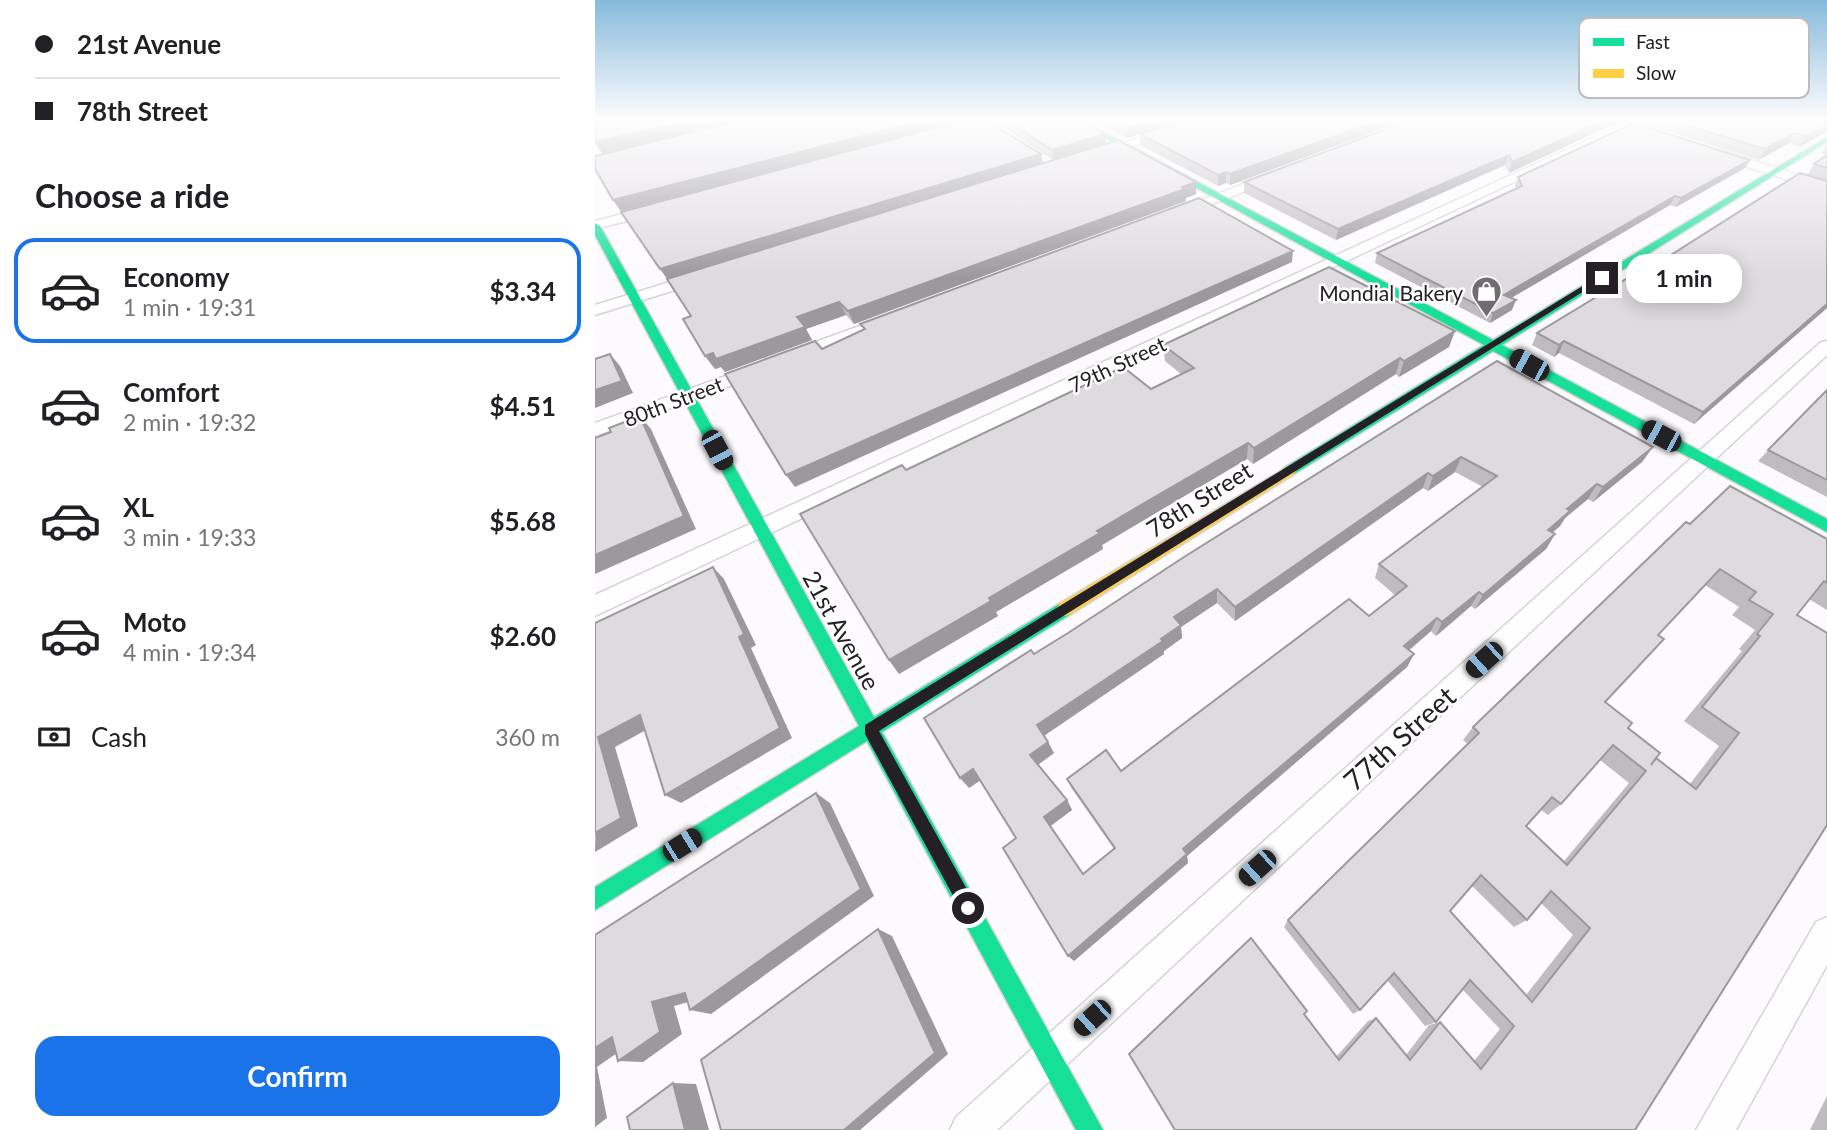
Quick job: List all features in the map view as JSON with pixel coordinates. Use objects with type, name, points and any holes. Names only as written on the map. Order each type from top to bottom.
[{"type":"street","points":[[1175,174],[1827,526]]},
{"type":"street","points":[[1165,217],[1279,174]]},
{"type":"street","name":"79th Street","points":[[595,606],[1520,174]]},
{"type":"street","name":"78th Street","points":[[595,899],[1771,174]]},
{"type":"street","points":[[1783,174],[1827,188]]},
{"type":"street","points":[[595,226],[668,206]]},
{"type":"street","name":"21st Avenue","points":[[595,226],[1090,1130]]},
{"type":"street","points":[[595,310],[710,274]]},
{"type":"street","name":"80th Street","points":[[595,430],[907,313]]},
{"type":"street","name":"77th Street","points":[[969,1130],[1827,346]]},
{"type":"street","points":[[1714,1130],[1827,933]]},
{"type":"building","points":[[598,174],[715,174],[613,200]]},
{"type":"building","points":[[764,174],[976,174],[660,269],[621,212]]},
{"type":"building","points":[[1009,174],[1181,174],[1196,182],[1182,187],[1185,189],[848,311],[839,302],[797,317],[805,327],[716,359],[713,353],[705,356],[683,319],[691,316],[667,279]]},
{"type":"building","points":[[1266,174],[1466,174],[1338,229],[1244,182]]},
{"type":"building","points":[[1525,174],[1725,174],[1681,198],[1675,196],[1512,290],[1504,295],[1516,300],[1493,313],[1377,253],[1522,186],[1518,177]]},
{"type":"building","points":[[1799,174],[1827,181],[1827,304],[1703,412],[1564,341],[1559,345],[1537,333],[1659,259],[1663,260]]},
{"type":"building","points":[[1199,198],[1293,251],[786,475],[725,374],[815,341],[822,349],[865,329],[860,324]]},
{"type":"building","points":[[1329,267],[1455,331],[1404,361],[1400,358],[1254,448],[1248,443],[1146,502],[1097,531],[1100,533],[989,598],[991,601],[889,660],[800,514],[902,465],[906,470],[1123,367],[1151,389],[1194,368],[1163,345]]},
{"type":"building","points":[[610,354],[622,381],[595,390],[595,359]]},
{"type":"building","points":[[1497,361],[1653,447],[1603,487],[1597,484],[1567,509],[1570,511],[1548,530],[1555,534],[1483,595],[1479,592],[1442,622],[1437,618],[1404,646],[1414,654],[1183,849],[1187,854],[1068,956],[1003,848],[1016,838],[973,769],[960,778],[924,718],[1031,650],[1034,654],[1068,633]],"holes":[[[1461,457],[1497,476],[1379,564],[1407,586],[1369,616],[1349,599],[1121,771],[1106,750],[1067,779],[1115,848],[1083,874],[1044,817],[1067,800],[1030,755],[1048,742],[1037,725],[1163,641],[1161,639],[1181,625],[1174,617],[1217,589],[1235,607],[1428,473],[1433,476]]]},
{"type":"building","points":[[1827,390],[1827,480],[1768,450]]},
{"type":"building","points":[[640,416],[684,516],[595,555],[595,438],[611,432],[609,428]]},
{"type":"building","points":[[1730,486],[1827,539],[1827,583],[1824,581],[1797,615],[1827,633],[1827,825],[1635,1130],[1175,1130],[1129,1054],[1251,938],[1307,1011],[1304,1014],[1339,1060],[1376,1018],[1410,1060],[1440,1022],[1481,1069],[1514,1026],[1470,980],[1436,1022],[1394,973],[1360,1010],[1288,920],[1479,733],[1473,727],[1686,522],[1690,524]],"holes":[[[1720,569],[1756,592],[1749,600],[1773,614],[1757,634],[1760,636],[1702,707],[1739,733],[1696,789],[1656,758],[1660,753],[1628,728],[1632,723],[1605,702],[1664,639],[1658,635]],[[1613,745],[1646,771],[1567,865],[1526,826],[1552,797],[1561,804]],[[1481,875],[1527,920],[1551,891],[1590,928],[1532,1002],[1450,911]]]},
{"type":"building","points":[[713,567],[744,634],[739,637],[780,728],[665,795],[640,715],[598,737],[621,818],[595,833],[595,623]]},
{"type":"building","points":[[816,793],[861,889],[690,1010],[685,993],[652,1002],[660,1032],[618,1061],[612,1037],[595,1048],[595,935]]},
{"type":"building","points":[[878,929],[935,1053],[844,1130],[721,1130],[701,1060]]},
{"type":"building","points":[[673,1083],[685,1130],[630,1130],[627,1117]]},
{"type":"traffic: fast","points":[[1176,174],[1827,526]]},
{"type":"traffic: fast","points":[[1289,471],[1771,174]]},
{"type":"traffic: fast","points":[[595,226],[1090,1130]]},
{"type":"traffic: fast","points":[[595,899],[1065,609]]},
{"type":"traffic: slow","points":[[1065,609],[1289,471]]},
{"type":"place","name":"Mondial Bakery","points":[[1486,319]]},
{"type":"route","points":[[968,908],[870,729],[1602,278]]}]
